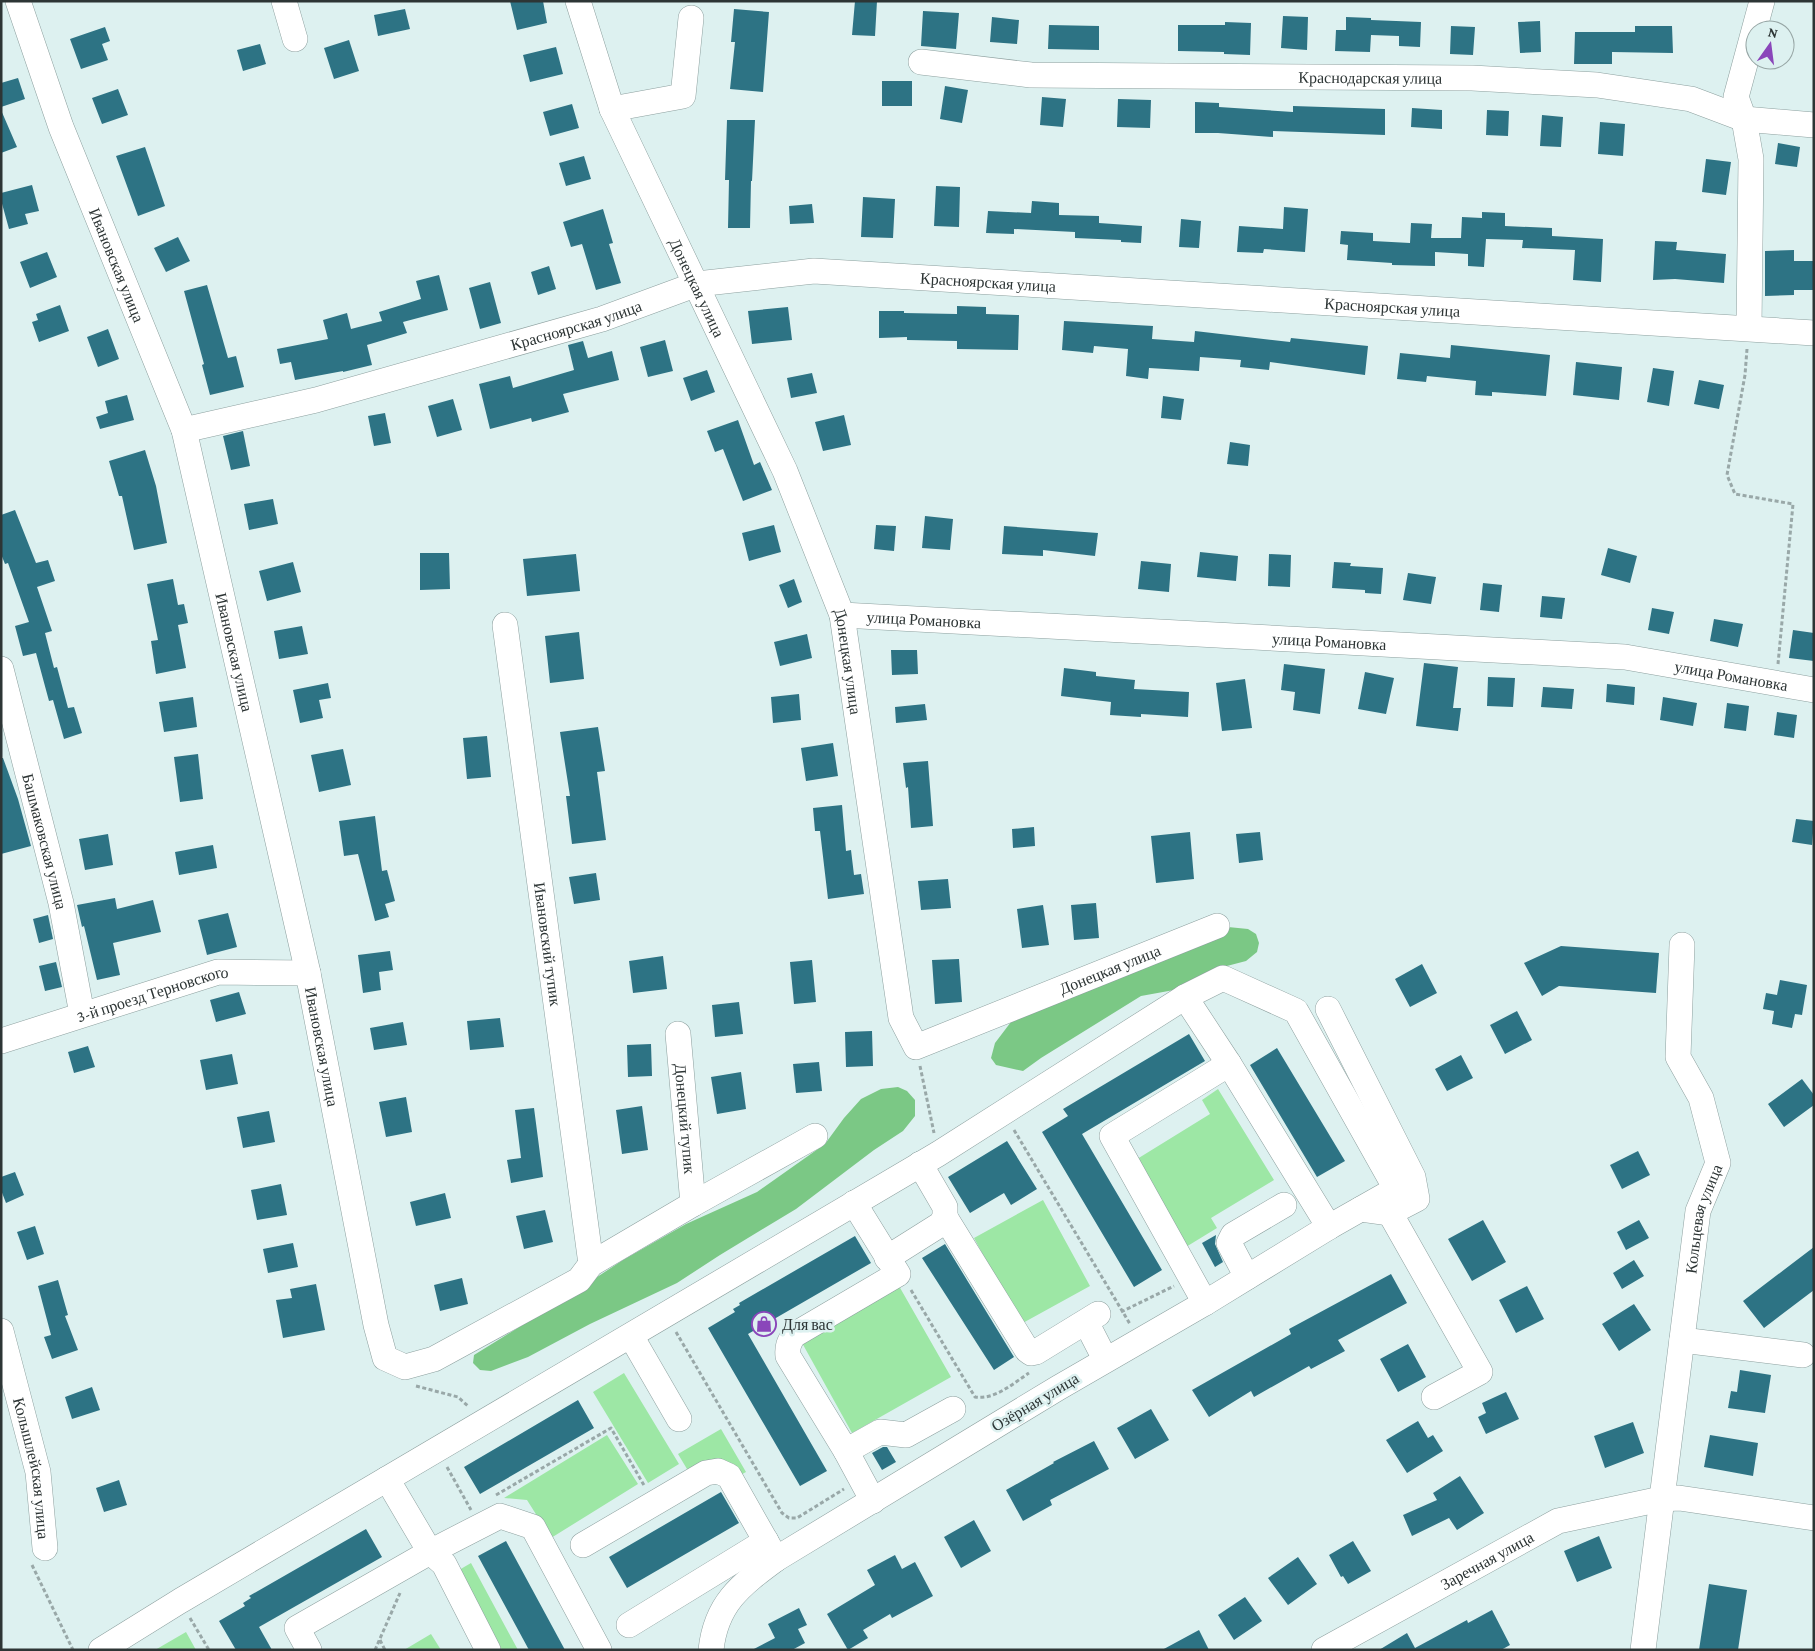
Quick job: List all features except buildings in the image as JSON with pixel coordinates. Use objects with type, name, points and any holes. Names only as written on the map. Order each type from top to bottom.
[{"type":"street","name":"Ивановская улица","points":[[18,1],[61,127],[184,430],[308,973],[376,1325],[385,1358],[405,1367],[434,1359],[579,1280],[591,1264]]},
{"type":"street","points":[[284,1],[295,39]]},
{"type":"street","name":"Донецкая улица","points":[[578,1],[612,109],[785,471],[842,615],[901,1018],[916,1047],[1217,926]]},
{"type":"street","points":[[1749,328],[1752,159],[1744,119],[1736,97],[1762,1]]},
{"type":"street","points":[[612,109],[683,96],[691,18]]},
{"type":"street","name":"Краснодарская улица","points":[[921,62],[1031,75],[1472,78],[1597,85],[1691,99],[1744,119],[1814,125]]},
{"type":"street","name":"Красноярская улица","points":[[184,430],[316,400],[583,325],[697,284],[814,271],[1814,332]]},
{"type":"street","name":"улица Романовка","points":[[842,615],[1625,657],[1814,690]]},
{"type":"street","name":"Ивановский тупик","points":[[505,624],[591,1264]]},
{"type":"street","name":"Башмаковская улица","points":[[1,668],[61,904],[82,1014]]},
{"type":"street","name":"Кольцевая улица","points":[[1643,1650],[1698,1211],[1718,1163],[1701,1098],[1678,1058],[1682,946]]},
{"type":"street","name":"3-й проезд Терновского","points":[[1,1040],[218,972],[308,973]]},
{"type":"street","points":[[113,1647],[180,1600],[929,1159],[1185,997],[1223,978],[1296,1012],[1480,1372],[1434,1397]]},
{"type":"street","points":[[1185,997],[1329,1227]]},
{"type":"street","name":"Озёрная улица","points":[[711,1650],[712,1636],[722,1612],[733,1594],[746,1582],[771,1550],[872,1500],[1361,1209],[1393,1201],[1417,1199],[1413,1176],[1328,1009]]},
{"type":"street","name":"Донецкий тупик","points":[[678,1034],[693,1204]]},
{"type":"street","points":[[1205,1303],[1112,1136],[1228,1064]]},
{"type":"street","points":[[591,1264],[815,1136]]},
{"type":"street","points":[[872,1500],[846,1451],[788,1356],[787,1349],[794,1335],[892,1266],[941,1224],[945,1207],[929,1159]]},
{"type":"street","points":[[854,1203],[892,1266]]},
{"type":"street","points":[[1247,1278],[1229,1243],[1233,1235],[1276,1210],[1292,1250]]},
{"type":"street","points":[[944,1217],[1027,1350],[1032,1353],[1038,1351],[1092,1318],[1105,1360]]},
{"type":"street","name":"Колышлейская улица","points":[[1,1331],[38,1472],[45,1548]]},
{"type":"street","points":[[631,1336],[679,1419]]},
{"type":"street","points":[[1682,1340],[1802,1355]]},
{"type":"street","points":[[846,1451],[880,1432],[906,1435],[953,1409]]},
{"type":"street","points":[[628,1625],[771,1550],[716,1452]]},
{"type":"street","points":[[583,1545],[706,1473],[718,1471],[729,1476]]},
{"type":"street","points":[[387,1478],[422,1557],[444,1564],[488,1650]]},
{"type":"street","points":[[1661,1500],[1679,1498],[1814,1518]]},
{"type":"street","name":"Заречная улица","points":[[1324,1650],[1558,1521],[1661,1500]]},
{"type":"street","points":[[309,1650],[297,1628],[422,1557],[476,1514],[500,1516],[533,1528],[599,1650]]},
{"type":"path","points":[[1749,328],[1745,375],[1727,475],[1735,494],[1793,504],[1776,684]]},
{"type":"path","points":[[916,1047],[929,1159]]},
{"type":"path","points":[[1004,1112],[1139,1340]]},
{"type":"path","points":[[892,1266],[910,1288],[975,1398],[985,1399],[994,1395],[1034,1370],[1038,1351]]},
{"type":"path","points":[[1092,1318],[1123,1312],[1191,1278]]},
{"type":"path","points":[[665,1315],[782,1513],[789,1518],[797,1518],[861,1479]]},
{"type":"path","points":[[413,1385],[458,1397],[485,1421]]},
{"type":"path","points":[[495,1495],[610,1428],[654,1503]]},
{"type":"path","points":[[437,1449],[476,1514]]},
{"type":"path","points":[[45,1548],[30,1562],[73,1650]]},
{"type":"path","points":[[375,1650],[422,1557]]},
{"type":"path","points":[[180,1600],[208,1650]]},
{"type":"path","points":[[380,1640],[385,1650]]},
{"type":"green space","points":[[1228,927],[1248,929],[1256,934],[1259,943],[1257,952],[1246,961],[1223,967],[1185,988],[1141,996],[1023,1071],[996,1065],[991,1058],[995,1043],[1014,1018]]},
{"type":"green space","points":[[898,1087],[907,1091],[915,1100],[915,1116],[903,1131],[874,1150],[796,1209],[677,1283],[590,1324],[528,1357],[491,1371],[480,1370],[473,1363],[474,1355],[623,1260],[686,1224],[757,1192],[825,1144],[861,1099],[881,1089]]},
{"type":"green space","points":[[1218,1089],[1274,1180],[1211,1218],[1217,1228],[1181,1250],[1129,1164],[1210,1114],[1202,1100]]},
{"type":"green space","points":[[1043,1200],[1090,1286],[1021,1324],[974,1238]]},
{"type":"green space","points":[[899,1286],[951,1377],[852,1433],[801,1341]]},
{"type":"green space","points":[[624,1373],[679,1464],[648,1483],[593,1392]]},
{"type":"green space","points":[[721,1429],[746,1472],[722,1485],[690,1474],[678,1454]]},
{"type":"green space","points":[[607,1435],[638,1484],[551,1538],[527,1500],[504,1498]]},
{"type":"green space","points":[[471,1563],[518,1650],[502,1650],[459,1570]]},
{"type":"green space","points":[[186,1632],[196,1650],[155,1650]]},
{"type":"green space","points":[[431,1634],[441,1650],[404,1650]]},
{"type":"place","name":"Для вас","points":[[764,1324]]}]
